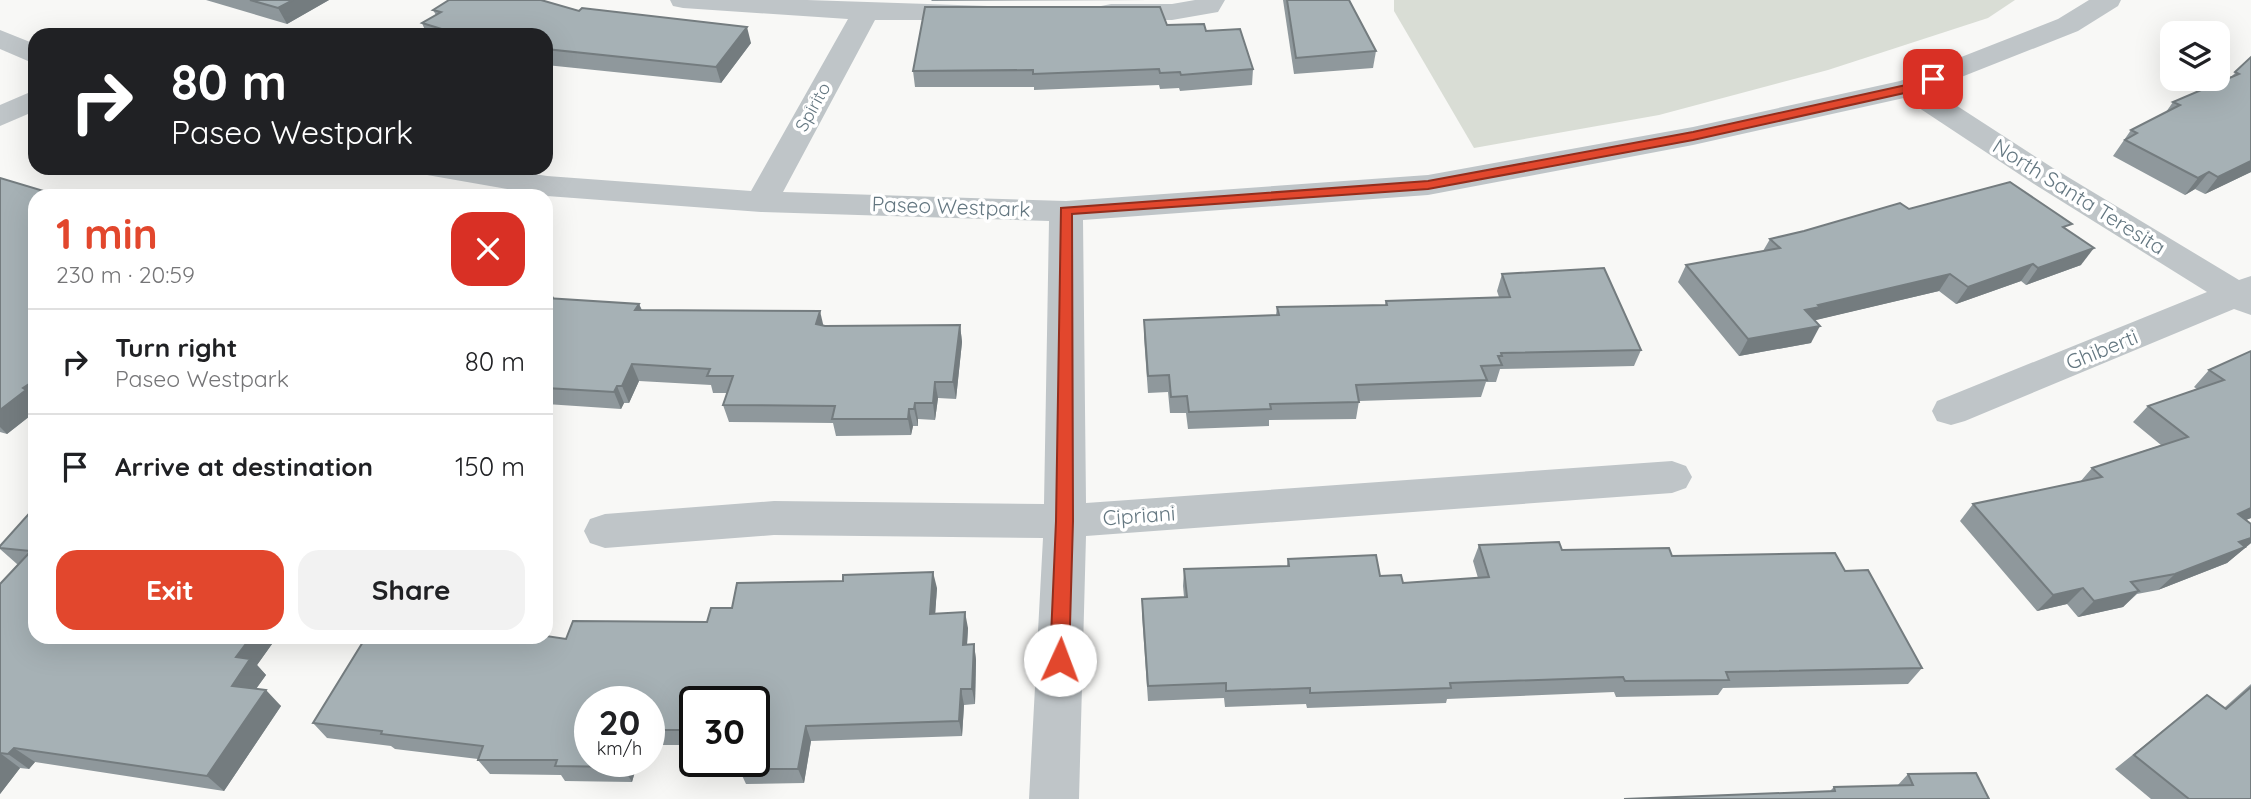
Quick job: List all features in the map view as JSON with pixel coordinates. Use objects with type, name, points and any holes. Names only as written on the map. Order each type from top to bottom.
[{"type":"street","points":[[683,0],[866,12],[1005,12]]},
{"type":"street","points":[[1088,12],[1172,12],[1208,6],[1212,0]]},
{"type":"street","name":"Paseo Westpark","points":[[480,175],[547,186],[761,202],[1066,211],[1428,185],[1693,136],[1909,88],[2068,25],[2108,0]]},
{"type":"street","name":"Spirito","points":[[761,202],[866,12]]},
{"type":"street","points":[[0,38],[28,52]]},
{"type":"street","name":"North Santa Teresita","points":[[1909,88],[2042,175],[2246,295]]},
{"type":"street","points":[[0,117],[28,103]]},
{"type":"street","points":[[1054,799],[1065,521],[1066,211]]},
{"type":"street","name":"Ghiberti","points":[[1951,411],[2246,295]]},
{"type":"street","name":"Cipriani","points":[[605,531],[775,518],[1065,521],[1672,477]]},
{"type":"shaded area","points":[[1394,0],[2015,0],[1988,18],[1828,70],[1659,115],[1474,148],[1394,11]]},
{"type":"building","points":[[250,0],[293,0],[278,8]]},
{"type":"building","points":[[449,0],[541,0],[579,11],[582,8],[747,27],[716,67],[553,50],[553,28],[438,28],[422,23],[441,12],[433,10]]},
{"type":"building","points":[[1287,0],[1349,0],[1376,51],[1296,58]]},
{"type":"building","points":[[925,7],[1160,7],[1167,25],[1204,24],[1206,31],[1240,29],[1253,69],[1181,75],[1180,72],[1160,73],[1159,69],[1033,74],[1033,70],[913,71]]},
{"type":"building","points":[[2251,57],[2251,161],[2218,177],[2209,172],[2198,178],[2125,140],[2137,133],[2131,130],[2180,105],[2173,102],[2199,91],[2230,91],[2230,78],[2239,74],[2235,72]]},
{"type":"building","points":[[0,178],[37,189],[28,189],[28,385],[23,388],[26,390],[0,410]]},
{"type":"building","points":[[2010,182],[2072,224],[2063,227],[2094,248],[2038,268],[2033,264],[1968,287],[1950,274],[1818,305],[1820,307],[1805,310],[1820,326],[1748,339],[1686,265],[1780,248],[1770,239],[1900,203],[1909,209]]},
{"type":"building","points":[[1604,268],[1641,350],[1501,353],[1502,356],[1498,356],[1502,365],[1481,366],[1487,380],[1356,385],[1359,402],[1270,404],[1271,409],[1189,412],[1187,396],[1171,397],[1169,375],[1148,376],[1144,320],[1279,315],[1277,307],[1387,305],[1386,301],[1510,297],[1502,274]]},
{"type":"building","points":[[553,298],[639,304],[635,310],[820,311],[816,324],[825,326],[960,325],[953,382],[935,382],[933,403],[915,403],[914,409],[909,409],[908,419],[832,419],[835,406],[723,405],[733,376],[707,376],[710,369],[632,364],[622,386],[617,386],[614,392],[553,388]]},
{"type":"building","points":[[2251,351],[2251,508],[2238,514],[2251,524],[2251,538],[2239,542],[2245,547],[2175,574],[2131,582],[2139,591],[2094,601],[2083,588],[2053,595],[1973,504],[2102,477],[2092,468],[2188,437],[2148,406],[2224,380],[2209,370]]},
{"type":"building","points":[[28,515],[28,551],[0,546]]},
{"type":"building","points":[[1559,542],[1562,550],[1669,548],[1672,556],[1835,553],[1845,571],[1868,570],[1922,668],[1726,672],[1729,680],[1625,681],[1623,677],[1450,683],[1451,688],[1310,693],[1310,688],[1226,691],[1226,683],[1148,686],[1142,599],[1187,597],[1184,569],[1289,566],[1288,559],[1376,555],[1380,576],[1401,575],[1403,583],[1489,577],[1479,545]]},
{"type":"building","points":[[28,554],[28,644],[246,644],[236,657],[250,659],[232,686],[266,690],[207,776],[14,748],[8,754],[0,753],[0,584]]},
{"type":"building","points":[[933,572],[930,614],[965,612],[963,645],[974,644],[972,689],[961,689],[959,721],[806,726],[798,769],[770,769],[770,686],[679,686],[679,730],[665,730],[665,686],[574,686],[574,766],[555,766],[557,760],[478,760],[483,746],[313,723],[362,644],[553,644],[553,637],[566,639],[573,621],[707,622],[711,608],[732,608],[737,583],[843,581],[843,575]]},
{"type":"building","points":[[2251,687],[2251,799],[2189,799],[2134,755],[2207,695],[2226,709]]},
{"type":"building","points":[[1976,773],[1989,799],[1624,799],[1835,791],[1834,787],[1913,785],[1908,774]]},
{"type":"route","points":[[1060,660],[1065,521],[1066,211],[1428,185],[1693,136],[1909,88],[1933,79]]}]
